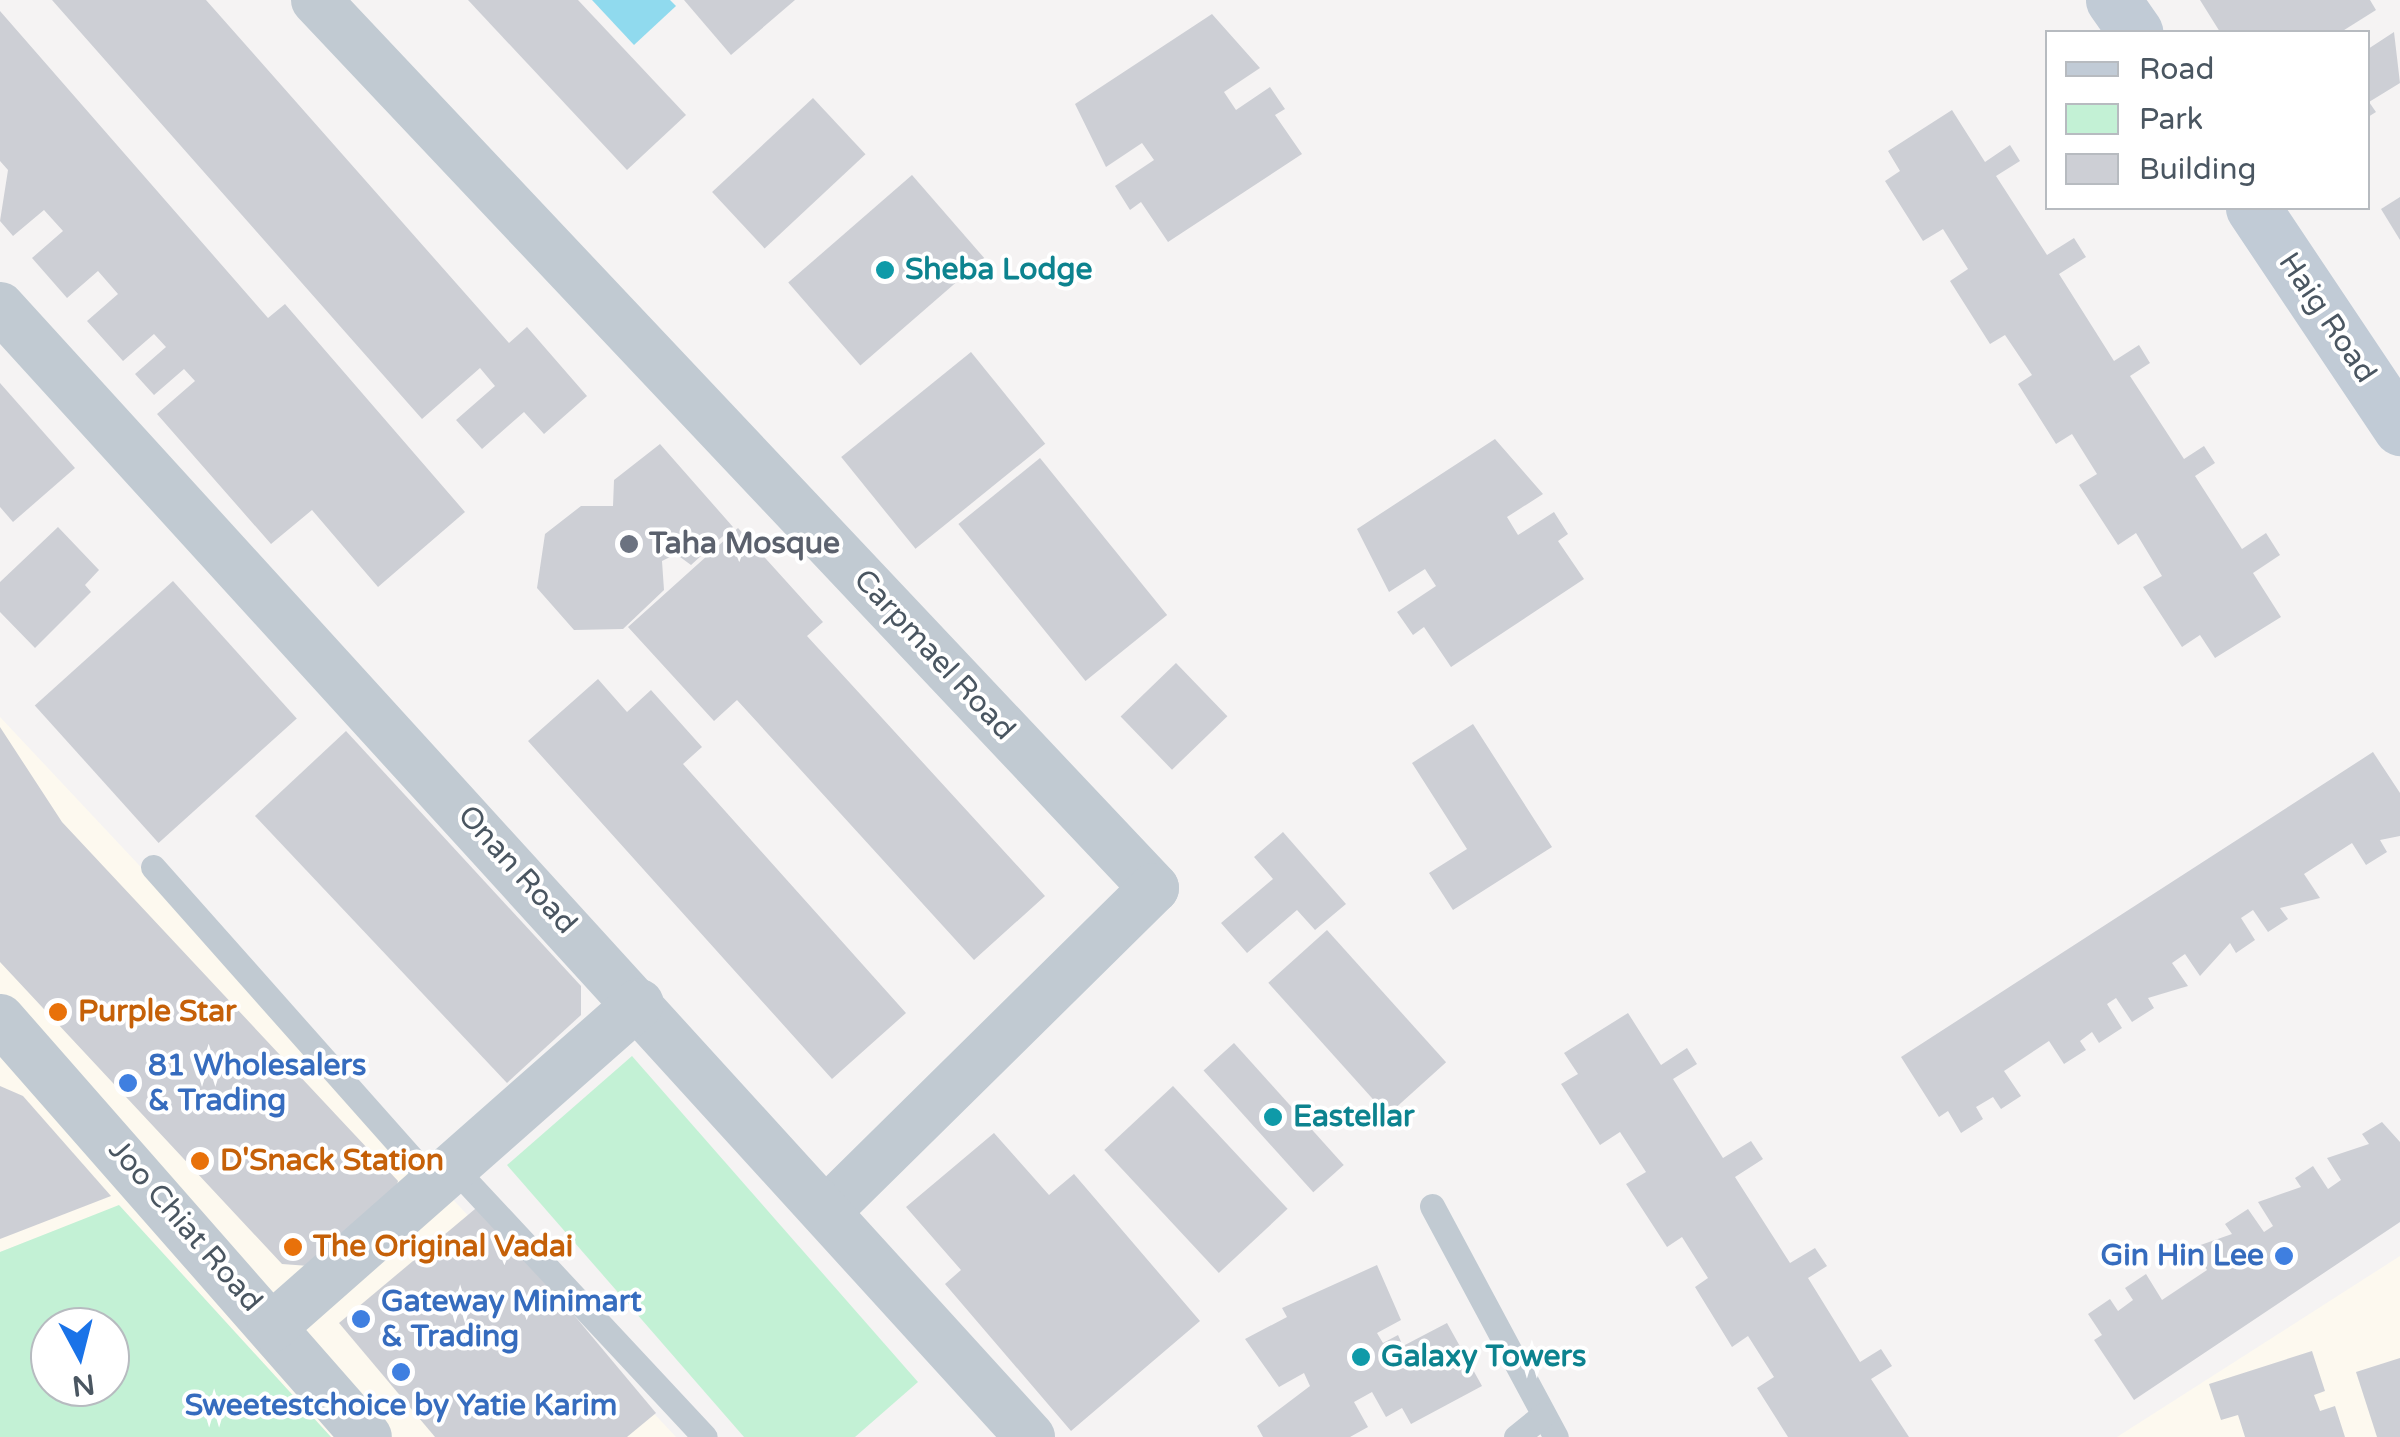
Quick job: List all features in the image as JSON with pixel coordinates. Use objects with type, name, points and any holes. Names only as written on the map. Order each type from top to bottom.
[{"type":"street","name":"Carpmael Road","points":[[316,0],[1154,888],[826,1210]]},
{"type":"street","points":[[2113,0],[2134,30]]},
{"type":"street","name":"Haig Road","points":[[2254,210],[2400,428]]},
{"type":"street","name":"Onan Road","points":[[0,308],[640,1004],[1030,1437]]},
{"type":"street","points":[[272,1327],[640,1004]]},
{"type":"street","name":"Joo Chiat Road","points":[[2,1024],[367,1437]]},
{"type":"lane","points":[[153,867],[444,1175],[705,1437]]},
{"type":"lane","points":[[1432,1206],[1550,1426],[1516,1437]]},
{"type":"shaded area","points":[[0,717],[676,1437],[331,1437],[120,1206],[0,1252]]},
{"type":"shaded area","points":[[2400,1256],[2400,1437],[2117,1437]]},
{"type":"green space","points":[[632,1056],[918,1382],[855,1437],[744,1437],[507,1165]]},
{"type":"green space","points":[[119,1205],[331,1437],[0,1437],[0,1252]]},
{"type":"water","points":[[592,0],[670,0],[676,6],[634,45]]},
{"type":"building","points":[[52,0],[206,0],[509,343],[527,327],[587,396],[544,434],[524,412],[482,449],[456,420],[495,386],[480,368],[422,419]]},
{"type":"building","points":[[468,0],[578,0],[686,115],[627,170]]},
{"type":"building","points":[[684,0],[795,0],[731,55]]},
{"type":"building","points":[[2200,0],[2370,0],[2376,10],[2344,30],[2219,30]]},
{"type":"building","points":[[0,11],[268,318],[285,304],[465,512],[378,587],[312,510],[271,544],[157,414],[195,381],[184,369],[154,395],[135,374],[166,347],[154,334],[123,361],[87,321],[118,294],[98,271],[67,298],[32,258],[63,231],[44,210],[13,236],[0,221],[8,170],[0,161]]},
{"type":"building","points":[[1212,14],[1260,68],[1224,92],[1236,110],[1270,87],[1285,109],[1275,115],[1302,154],[1168,242],[1141,202],[1130,210],[1115,186],[1154,160],[1142,143],[1106,167],[1075,104]]},
{"type":"building","points":[[2394,32],[2400,83],[2370,101],[2370,48]]},
{"type":"building","points":[[813,98],[866,154],[765,248],[712,192]]},
{"type":"building","points":[[1952,110],[1985,162],[2010,145],[2020,161],[1996,176],[2047,255],[2074,238],[2086,257],[2059,274],[2114,361],[2139,345],[2150,363],[2130,376],[2184,459],[2204,446],[2215,463],[2195,476],[2242,549],[2266,533],[2280,555],[2253,573],[2281,617],[2215,658],[2200,635],[2182,647],[2143,587],[2162,576],[2136,533],[2118,545],[2079,485],[2097,474],[2072,434],[2056,444],[2018,384],[2032,375],[2005,335],[1990,344],[1950,281],[1968,269],[1943,229],[1923,241],[1885,181],[1900,171],[1888,151]]},
{"type":"building","name":"Sheba Lodge","points":[[912,175],[984,258],[860,366],[788,283]]},
{"type":"building","points":[[2400,197],[2400,240],[2381,209]]},
{"type":"building","points":[[971,352],[1045,444],[915,549],[841,457]]},
{"type":"building","points":[[0,383],[75,468],[13,522],[0,507]]},
{"type":"building","points":[[1495,439],[1543,494],[1507,517],[1518,535],[1554,512],[1568,534],[1558,541],[1584,579],[1451,667],[1424,627],[1413,635],[1397,612],[1436,586],[1425,569],[1389,592],[1357,529]]},
{"type":"building","name":"Taha Mosque","points":[[660,444],[733,527],[691,565],[676,554],[662,561],[664,590],[623,629],[574,630],[537,588],[545,534],[581,506],[613,506],[614,480]]},
{"type":"building","points":[[1040,458],[1167,615],[1086,681],[958,524]]},
{"type":"building","points":[[58,527],[99,570],[85,585],[91,592],[35,648],[0,612],[0,582]]},
{"type":"building","points":[[738,528],[823,622],[807,636],[1045,896],[974,960],[737,700],[714,721],[628,627]]},
{"type":"building","points":[[173,581],[297,718],[159,843],[35,705]]},
{"type":"building","points":[[1176,663],[1227,716],[1172,770],[1121,716]]},
{"type":"building","points":[[598,679],[627,712],[651,690],[702,747],[683,764],[906,1013],[832,1079],[528,741]]},
{"type":"building","points":[[1473,724],[1552,847],[1453,910],[1429,873],[1467,849],[1412,763]]},
{"type":"building","points":[[0,727],[62,822],[398,1181],[391,1207],[309,1266],[282,1264],[0,962]]},
{"type":"building","points":[[346,731],[581,986],[581,1015],[507,1083],[255,816]]},
{"type":"building","points":[[2373,752],[2400,793],[2400,836],[2380,840],[2387,852],[2366,865],[2352,843],[2304,874],[2320,898],[2280,908],[2288,919],[2268,932],[2253,910],[2241,918],[2255,940],[2236,953],[2230,943],[2200,976],[2185,954],[2172,963],[2188,986],[2148,998],[2154,1008],[2132,1022],[2116,998],[2107,1004],[2122,1028],[2099,1043],[2092,1032],[2080,1041],[2086,1050],[2064,1064],[2049,1041],[2004,1071],[2021,1096],[2001,1109],[1993,1097],[1976,1107],[1983,1119],[1961,1133],[1948,1111],[1939,1117],[1901,1057]]},
{"type":"building","points":[[1283,832],[1346,904],[1315,930],[1297,910],[1247,953],[1221,923],[1273,879],[1254,857]]},
{"type":"building","points":[[1327,930],[1446,1062],[1387,1115],[1268,983]]},
{"type":"building","points":[[1628,1013],[1661,1065],[1687,1048],[1697,1064],[1673,1079],[1723,1158],[1751,1141],[1763,1159],[1735,1177],[1790,1263],[1815,1248],[1827,1266],[1808,1278],[1860,1362],[1881,1349],[1892,1366],[1871,1379],[1909,1437],[1788,1437],[1757,1388],[1774,1377],[1748,1336],[1732,1347],[1695,1287],[1708,1278],[1682,1237],[1667,1247],[1626,1184],[1646,1172],[1620,1132],[1600,1145],[1561,1084],[1578,1074],[1564,1053]]},
{"type":"building","name":"Eastellar","points":[[1234,1043],[1344,1165],[1313,1192],[1204,1070]]},
{"type":"building","points":[[0,1086],[23,1096],[111,1196],[0,1239]]},
{"type":"building","points":[[1173,1086],[1288,1209],[1219,1273],[1104,1150]]},
{"type":"building","points":[[2382,1122],[2400,1142],[2400,1222],[2134,1400],[2094,1340],[2102,1335],[2088,1314],[2110,1299],[2118,1311],[2133,1300],[2125,1288],[2146,1274],[2162,1300],[2207,1270],[2192,1248],[2232,1234],[2225,1224],[2248,1209],[2264,1232],[2273,1226],[2258,1202],[2301,1187],[2295,1178],[2313,1166],[2328,1189],[2341,1180],[2327,1158],[2369,1144],[2362,1134]]},
{"type":"building","points":[[994,1133],[1049,1195],[1074,1174],[1200,1321],[1071,1431],[945,1284],[961,1270],[906,1207]]},
{"type":"building","points":[[481,1204],[656,1413],[627,1437],[435,1437],[339,1323]]},
{"type":"building","name":"Galaxy Towers","points":[[1377,1265],[1401,1320],[1377,1333],[1383,1343],[1398,1335],[1403,1346],[1447,1323],[1482,1386],[1411,1424],[1402,1408],[1386,1417],[1372,1392],[1354,1402],[1368,1427],[1350,1437],[1263,1437],[1257,1426],[1310,1386],[1304,1373],[1279,1387],[1245,1339],[1287,1317],[1282,1308]]},
{"type":"building","points":[[2312,1351],[2325,1391],[2314,1395],[2320,1411],[2335,1406],[2345,1437],[2245,1437],[2238,1415],[2221,1420],[2209,1384]]},
{"type":"building","points":[[2400,1358],[2400,1437],[2377,1437],[2356,1372]]},
{"type":"place","name":"Sheba Lodge","points":[[885,270]]},
{"type":"place","name":"Taha Mosque","points":[[629,544]]},
{"type":"place","name":"Purple Star","points":[[58,1012]]},
{"type":"place","name":"81 Wholesalers & Trading","points":[[128,1083]]},
{"type":"place","name":"Eastellar","points":[[1273,1117]]},
{"type":"place","name":"D'Snack Station","points":[[200,1161]]},
{"type":"place","name":"The Original Vadai","points":[[293,1247]]},
{"type":"place","name":"Gin Hin Lee","points":[[2284,1256]]},
{"type":"place","name":"Gateway Minimart & Trading","points":[[361,1319]]},
{"type":"place","name":"Galaxy Towers","points":[[1361,1357]]},
{"type":"place","name":"Sweetestchoice by Yatie Karim","points":[[401,1372]]}]
